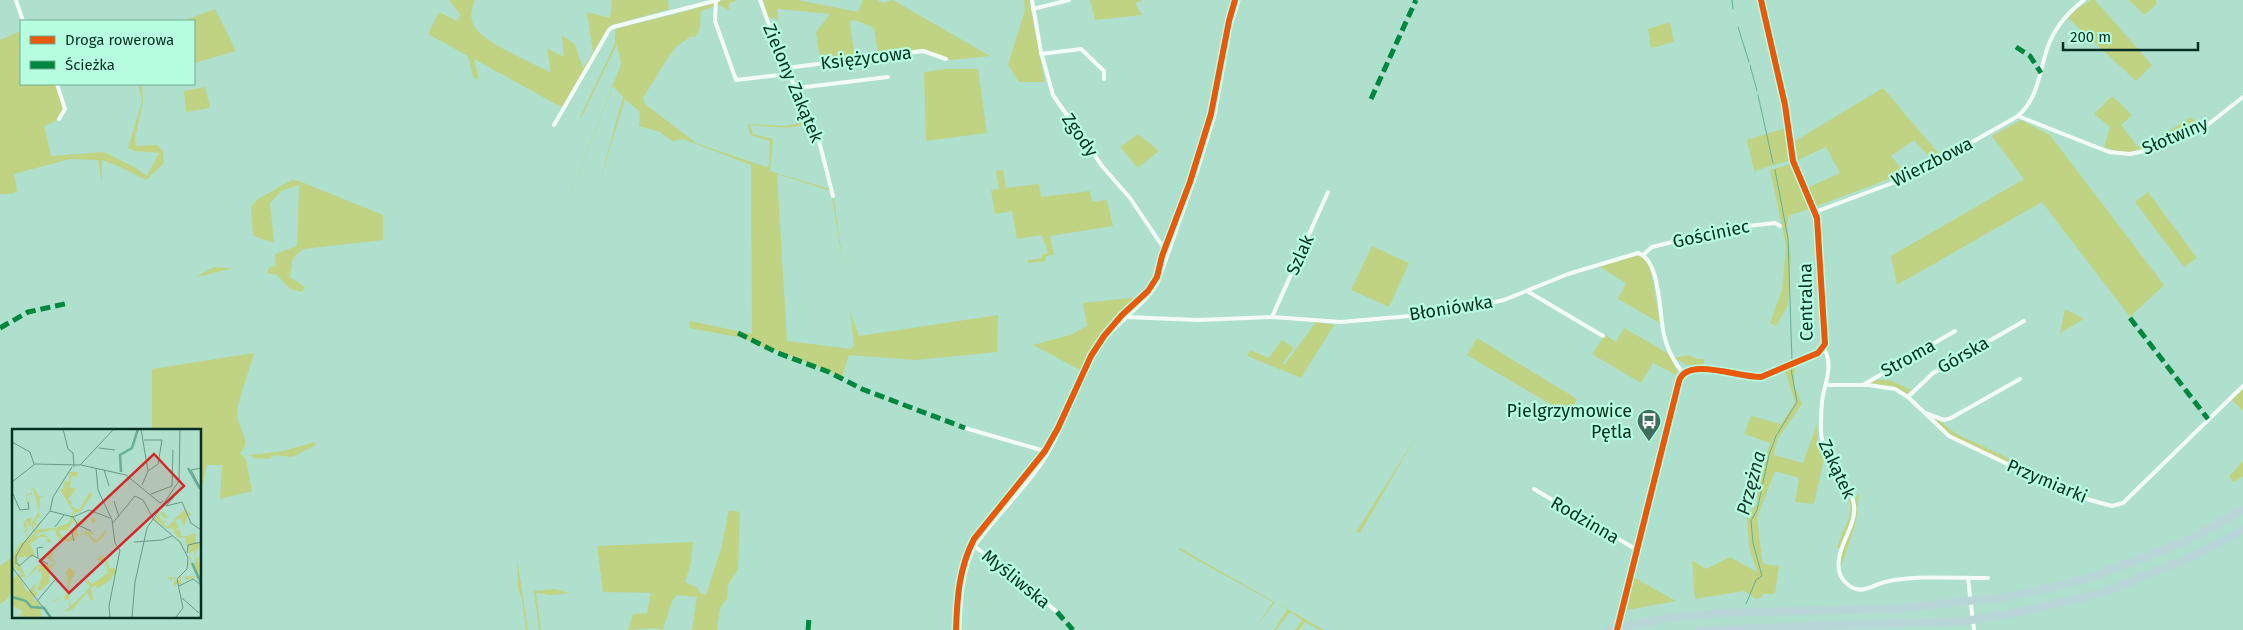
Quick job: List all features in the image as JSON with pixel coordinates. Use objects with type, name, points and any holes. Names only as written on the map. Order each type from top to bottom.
[{"type":"highway","points":[[1615,629],[1656,620],[1717,613],[1893,609],[2005,597],[2051,588],[2092,577],[2187,541],[2243,510]]},
{"type":"highway","points":[[1700,630],[1966,621],[2024,611],[2101,593],[2187,559],[2243,530]]},
{"type":"street","points":[[16,0],[23,20]]},
{"type":"street","points":[[554,125],[609,30],[613,27],[717,0],[714,21],[736,80],[789,74]]},
{"type":"street","name":"Zielony Zakątek","points":[[760,0],[762,11],[786,68],[818,136],[833,196]]},
{"type":"street","name":"Zgody","points":[[1032,0],[1041,54],[1053,95],[1102,166],[1130,198],[1166,253]]},
{"type":"street","points":[[1033,9],[1069,0]]},
{"type":"street","points":[[959,630],[961,592],[966,565],[974,546],[1048,452],[1068,414],[1093,357],[1123,317],[1153,290],[1160,276],[1166,253],[1194,178],[1214,115],[1230,26],[1238,0]]},
{"type":"street","name":"Centralna","points":[[1683,373],[1691,369],[1704,369],[1761,377],[1818,353],[1823,347],[1825,340],[1822,277],[1815,212],[1800,182],[1793,161],[1785,105],[1761,0]]},
{"type":"street","points":[[2018,116],[2028,106],[2035,94],[2052,36],[2066,16],[2084,0]]},
{"type":"street","points":[[1041,54],[1082,49],[1104,71],[1104,80]]},
{"type":"street","name":"Księżycowa","points":[[786,68],[923,51],[946,59]]},
{"type":"street","points":[[797,88],[888,77]]},
{"type":"street","points":[[56,85],[65,109],[59,119]]},
{"type":"street","name":"Słotwiny","points":[[2018,116],[2109,152],[2130,154],[2149,150],[2191,134],[2206,126],[2243,98]]},
{"type":"street","name":"Wierzbowa","points":[[1815,212],[1914,174],[2018,116]]},
{"type":"street","name":"Szlak","points":[[1272,317],[1328,192]]},
{"type":"street","name":"Gościniec","points":[[1643,255],[1652,247],[1729,228],[1768,223],[1775,223],[1780,226]]},
{"type":"street","name":"Błoniówka","points":[[1123,317],[1198,320],[1272,317],[1341,322],[1467,309],[1527,291],[1568,274],[1633,253],[1643,255]]},
{"type":"street","points":[[1615,629],[1637,550],[1679,381],[1683,373],[1671,356],[1666,341],[1657,287],[1648,259],[1643,255]]},
{"type":"street","points":[[1527,291],[1603,336]]},
{"type":"street","name":"Górska","points":[[1908,397],[1933,373],[2024,321]]},
{"type":"street","name":"Stroma","points":[[1863,385],[1955,331]]},
{"type":"street","name":"Zakątek","points":[[1823,347],[1829,361],[1822,401],[1821,436],[1828,454],[1850,492],[1855,509],[1841,549],[1839,571],[1844,582],[1856,590],[1866,589],[1886,581],[1988,578]]},
{"type":"street","points":[[1925,413],[1944,420],[1951,418],[2020,379]]},
{"type":"street","name":"Przymiarki","points":[[1826,385],[1890,387],[1908,397],[1944,433],[1966,445],[2072,495],[2116,506],[2123,503],[2243,386]]},
{"type":"street","points":[[965,428],[1048,452]]},
{"type":"street","name":"Rodzinna","points":[[1534,489],[1637,550]]},
{"type":"street","name":"Myśliwska","points":[[974,546],[1026,584],[1057,612]]},
{"type":"street","points":[[1968,578],[1974,629]]},
{"type":"green space","points":[[449,0],[475,0],[472,19],[474,26],[482,35],[500,47],[551,73],[547,48],[564,57],[562,35],[575,45],[583,68],[593,52],[587,12],[610,18],[612,0],[668,0],[669,9],[609,26],[563,108],[474,59],[479,80],[473,77],[468,56],[428,34],[439,12],[457,21],[460,14]]},
{"type":"green space","points":[[724,0],[738,0],[730,3],[729,10],[719,5],[701,11],[700,28],[695,37],[691,36],[676,47],[643,98],[645,104],[696,143],[766,167],[769,165],[770,141],[750,135],[748,124],[786,126],[813,120],[808,124],[792,127],[750,125],[753,134],[773,139],[770,171],[833,190],[844,271],[831,191],[777,174],[787,341],[851,349],[854,345],[850,311],[859,336],[998,315],[997,352],[916,360],[849,355],[842,377],[743,338],[689,328],[690,321],[752,334],[751,165],[683,139],[672,141],[660,132],[639,126],[640,112],[625,99],[599,184],[623,97],[613,86],[544,262],[621,64],[617,44],[581,118],[613,48],[615,29]]},
{"type":"green space","points":[[763,0],[798,0],[858,12],[863,0],[877,0],[883,3],[893,0],[990,56],[951,60],[922,49],[878,54],[874,28],[855,20],[850,21],[854,54],[820,60],[816,32],[830,14],[778,9],[778,20],[768,17]]},
{"type":"green space","points":[[1024,0],[1029,0],[1045,82],[1019,82],[1008,65],[1025,10]]},
{"type":"green space","points":[[1090,0],[1143,0],[1135,3],[1142,15],[1095,20]]},
{"type":"green space","points":[[2091,0],[2095,0],[2152,65],[2136,81],[2068,18],[2077,9]]},
{"type":"green space","points":[[2129,0],[2155,0],[2157,4],[2144,15]]},
{"type":"green space","points":[[215,9],[236,51],[195,63],[195,20],[186,20]]},
{"type":"green space","points":[[1670,22],[1674,42],[1651,48],[1648,29]]},
{"type":"green space","points":[[20,31],[20,85],[55,85],[64,108],[55,122],[44,126],[51,156],[104,152],[134,167],[147,176],[159,153],[135,151],[128,148],[142,101],[138,85],[142,85],[143,101],[135,139],[136,146],[157,145],[163,151],[164,163],[146,180],[102,160],[102,184],[98,160],[70,159],[14,174],[17,191],[12,194],[0,194],[0,40]]},
{"type":"green space","points":[[947,69],[978,69],[987,133],[926,141],[924,72]]},
{"type":"green space","points":[[205,87],[210,108],[186,112],[184,91]]},
{"type":"green space","points":[[1883,88],[1939,154],[1931,159],[1914,140],[1891,156],[1905,173],[1817,206],[1807,188],[1840,173],[1826,147],[1798,160],[1795,141]]},
{"type":"green space","points":[[2112,96],[2132,115],[2121,125],[2138,147],[2159,137],[2191,117],[2200,128],[2160,144],[2129,152],[2120,152],[2104,147],[2110,127],[2094,114]]},
{"type":"green space","points":[[2021,120],[2050,135],[2164,285],[2130,317],[2042,202],[1897,285],[1891,256],[2024,179],[1992,136]]},
{"type":"green space","points":[[1785,128],[1790,160],[1754,171],[1747,140]]},
{"type":"green space","points":[[1138,134],[1159,151],[1138,168],[1120,147]]},
{"type":"green space","points":[[1791,164],[1810,209],[1789,215],[1787,224],[1791,257],[1788,305],[1776,326],[1770,323],[1782,290],[1786,245],[1770,170]]},
{"type":"green space","points":[[1003,170],[1006,188],[1039,184],[1041,197],[1090,191],[1092,202],[1107,200],[1113,226],[1050,236],[1054,255],[1046,256],[1046,261],[1028,263],[1028,260],[1042,258],[1042,255],[1048,253],[1042,235],[1017,239],[1012,211],[995,214],[991,190],[999,189],[996,171]]},
{"type":"green space","points":[[292,180],[299,181],[383,215],[383,240],[303,249],[293,258],[290,277],[305,287],[302,292],[290,289],[277,275],[267,273],[269,267],[276,266],[275,254],[297,246],[299,185],[281,191],[270,203],[274,243],[253,236],[251,206],[258,199]]},
{"type":"green space","points":[[2148,192],[2197,258],[2184,267],[2135,202]]},
{"type":"green space","points":[[1372,246],[1409,263],[1389,307],[1351,290]]},
{"type":"green space","points":[[1636,255],[1645,258],[1650,267],[1660,323],[1618,299],[1626,283],[1600,267]]},
{"type":"green space","points":[[214,267],[233,268],[196,277]]},
{"type":"green space","points":[[1140,297],[1107,331],[1082,371],[1033,345],[1070,335],[1087,326],[1083,303]]},
{"type":"green space","points":[[2065,309],[2084,319],[2060,333]]},
{"type":"green space","points":[[1316,322],[1334,325],[1301,378],[1247,356],[1250,350],[1269,358],[1282,340],[1294,348],[1283,363],[1285,364]]},
{"type":"green space","points":[[1624,328],[1669,354],[1677,370],[1676,375],[1653,363],[1641,383],[1592,354],[1605,335],[1616,342]]},
{"type":"green space","points":[[1477,338],[1577,399],[1569,415],[1467,355]]},
{"type":"green space","points":[[254,353],[237,414],[245,439],[244,448],[240,453],[246,459],[252,491],[220,499],[222,465],[207,465],[201,492],[201,429],[152,429],[152,369]]},
{"type":"green space","points":[[1689,355],[1697,359],[1704,359],[1704,366],[1687,365],[1674,358]]},
{"type":"green space","points":[[1795,367],[1794,384],[1802,404],[1777,440],[1774,455],[1803,463],[1817,424],[1818,443],[1825,454],[1814,504],[1795,502],[1799,478],[1775,471],[1757,518],[1764,564],[1779,566],[1775,594],[1763,594],[1762,597],[1756,599],[1744,591],[1695,599],[1692,560],[1706,569],[1730,557],[1757,572],[1749,547],[1747,517],[1757,504],[1757,489],[1770,443],[1744,434],[1751,416],[1781,424],[1795,402],[1785,371]]},
{"type":"green space","points":[[1872,380],[1890,380],[1911,390],[1907,394],[1892,386],[1867,383]]},
{"type":"green space","points":[[2243,389],[2243,411],[2232,400]]},
{"type":"green space","points":[[1928,415],[1955,433],[2092,498],[2070,492],[1950,435]]},
{"type":"green space","points":[[1416,437],[1360,533],[1356,532]]},
{"type":"green space","points":[[315,442],[316,445],[292,457],[275,455],[269,459],[254,458],[249,455],[283,451]]},
{"type":"green space","points":[[2243,461],[2243,477],[2233,482],[2229,476]]},
{"type":"green space","points":[[1843,482],[1851,500],[1852,508],[1850,523],[1840,550],[1837,548],[1847,523],[1850,509],[1850,502]]},
{"type":"green space","points":[[1859,494],[1856,522],[1840,570],[1843,552],[1854,516],[1855,498]]},
{"type":"green space","points":[[729,510],[740,512],[738,569],[728,585],[727,599],[720,608],[717,630],[692,630],[697,597],[677,595],[672,601],[663,630],[655,628],[628,630],[633,614],[647,613],[651,593],[603,592],[597,546],[693,542],[691,563],[685,582],[698,588],[700,593],[706,595],[721,549]]},
{"type":"green space","points":[[1180,548],[1275,602],[1254,630],[1273,602],[1179,550]]},
{"type":"green space","points":[[12,557],[12,590],[6,600],[0,604],[0,566]]},
{"type":"green space","points":[[517,558],[528,630],[526,630],[522,599],[518,589]]},
{"type":"green space","points":[[1633,577],[1676,601],[1627,610]]},
{"type":"green space","points":[[555,589],[569,593],[552,595],[536,593],[541,630],[539,630],[534,591]]},
{"type":"green space","points":[[1276,603],[1324,630],[1320,630],[1305,622],[1299,630],[1295,630],[1302,620],[1290,612],[1274,630],[1287,610]]},
{"type":"waterway","name":"Przężna","points":[[1732,0],[1733,9]]},
{"type":"waterway","name":"Przężna","points":[[1738,27],[1749,62]]},
{"type":"waterway","name":"Przężna","points":[[1750,65],[1757,91]]},
{"type":"waterway","name":"Przężna","points":[[1758,95],[1773,163]]},
{"type":"waterway","name":"Przężna","points":[[1775,170],[1788,238],[1792,361]]},
{"type":"waterway","name":"Przężna","points":[[1746,604],[1756,580],[1762,576],[1753,543],[1751,521],[1757,510],[1769,455],[1776,436],[1797,402],[1791,369]]},
{"type":"marked path","points":[[1371,99],[1416,0]]},
{"type":"marked path","points":[[2016,47],[2030,56],[2041,73]]},
{"type":"marked path","points":[[0,328],[28,312],[69,303]]},
{"type":"marked path","points":[[2130,318],[2208,419]]},
{"type":"marked path","points":[[738,333],[778,353],[829,372],[862,389],[965,428]]},
{"type":"marked path","points":[[1057,612],[1073,630]]},
{"type":"marked path","points":[[808,630],[809,619]]},
{"type":"cycle path","points":[[956,630],[958,595],[962,572],[974,539],[1045,451],[1058,428],[1091,356],[1104,336],[1122,315],[1148,291],[1157,277],[1162,256],[1190,182],[1211,114],[1229,21],[1235,0]]},
{"type":"cycle path","points":[[1617,630],[1679,381],[1684,374],[1692,370],[1703,369],[1761,377],[1818,353],[1825,344],[1817,218],[1793,161],[1785,105],[1761,0]]},
{"type":"place","name":"Pielgrzymowice Pętla","points":[[1649,442]]}]
